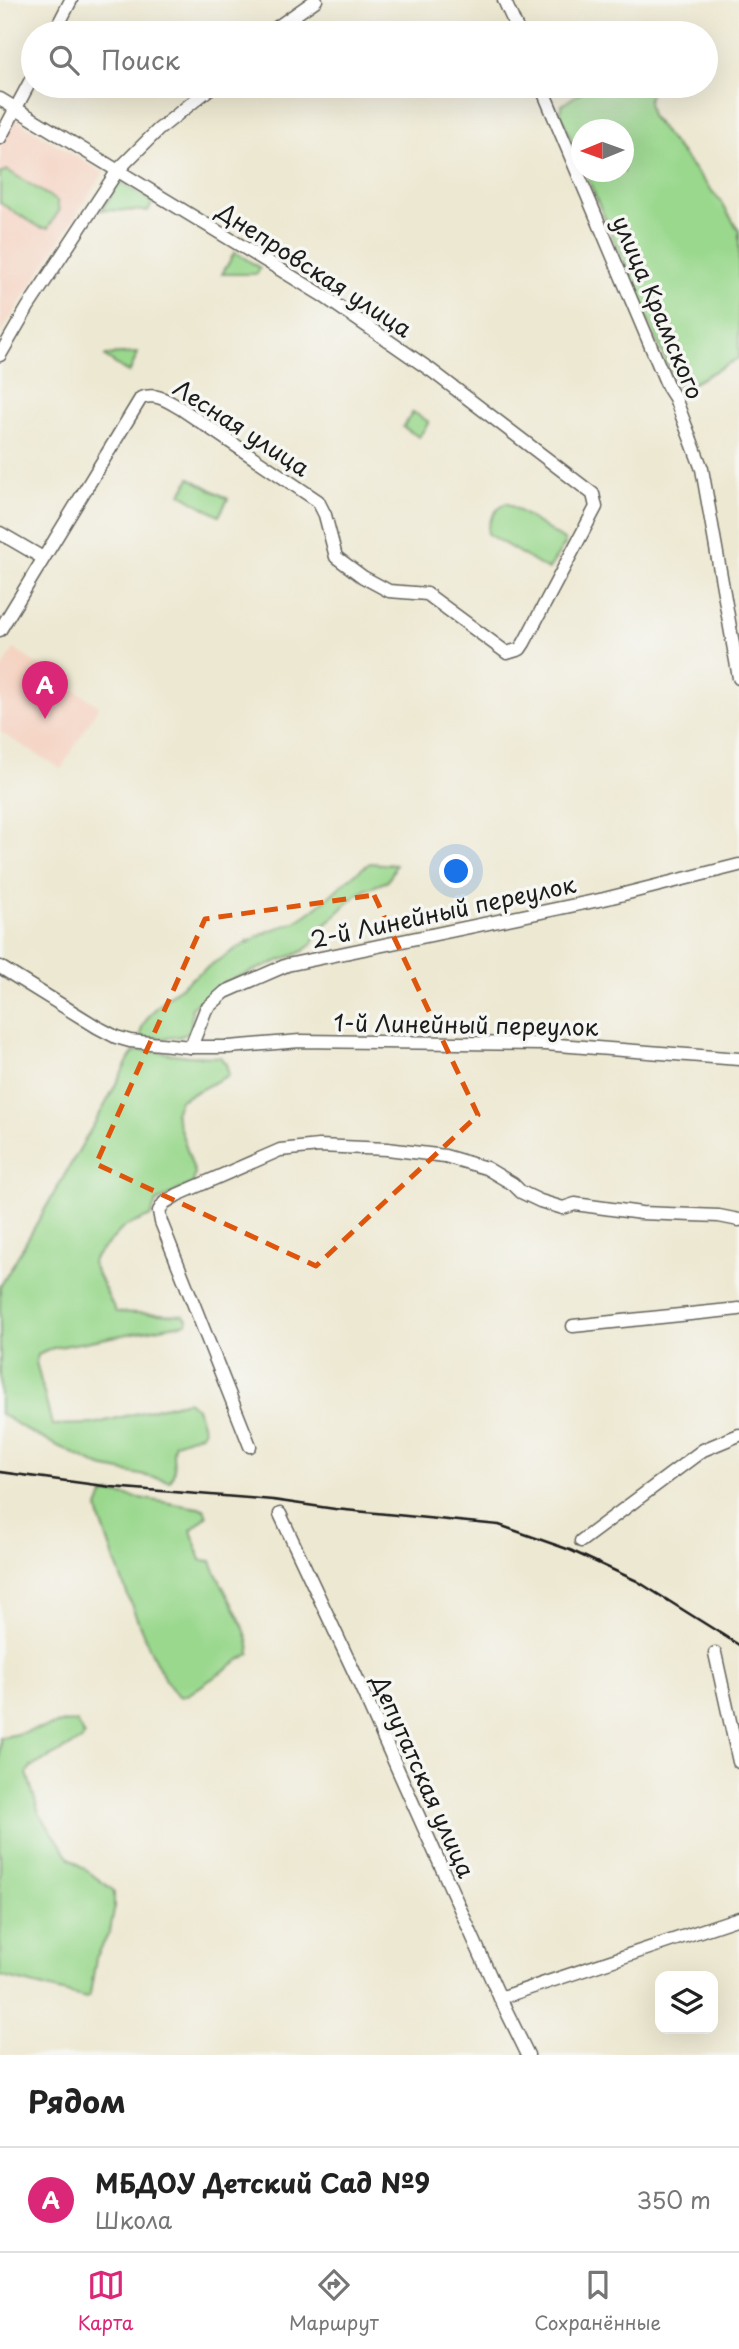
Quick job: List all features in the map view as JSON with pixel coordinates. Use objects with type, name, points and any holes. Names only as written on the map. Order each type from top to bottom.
[{"type":"street","points":[[60,21],[71,0]]},
{"type":"street","points":[[286,21],[316,0]]},
{"type":"street","points":[[504,0],[514,21]]},
{"type":"street","points":[[0,138],[22,98]]},
{"type":"street","points":[[0,355],[28,307],[118,170],[158,131],[198,98]]},
{"type":"street","name":"улица Крамского","points":[[546,98],[668,387],[676,398],[702,469],[739,678]]},
{"type":"street","name":"Днепровская улица","points":[[0,99],[322,295],[432,371],[593,494],[596,507],[520,649],[507,653],[427,594],[388,591],[336,557],[325,515],[318,501]]},
{"type":"street","name":"Лесная улица","points":[[43,558],[141,398],[151,395],[165,399],[318,501]]},
{"type":"street","points":[[0,533],[43,558],[0,630]]},
{"type":"street","name":"2-й Линейный переулок","points":[[191,1047],[206,1009],[225,992],[287,965],[604,899],[739,865]]},
{"type":"street","name":"1-й Линейный переулок","points":[[0,967],[116,1037],[157,1044],[191,1047],[300,1041],[545,1044],[739,1059]]},
{"type":"street","points":[[250,1446],[161,1222],[159,1211],[164,1203],[279,1150],[319,1146],[387,1149],[446,1157],[486,1168],[521,1192],[563,1208],[575,1204],[641,1213],[719,1216],[739,1220]]},
{"type":"street","points":[[573,1326],[739,1309]]},
{"type":"street","points":[[581,1541],[703,1450],[739,1435]]},
{"type":"street","name":"Депутатская улица","points":[[280,1514],[528,2055]]},
{"type":"street","points":[[715,1653],[739,1762]]},
{"type":"street","points":[[500,1998],[739,1918]]},
{"type":"highlighted area","points":[[374,895],[478,1115],[316,1266],[96,1164],[205,919]]},
{"type":"shaded area","points":[[15,119],[103,173],[0,334],[0,143]]},
{"type":"shaded area","points":[[14,649],[99,706],[61,769],[0,732],[0,672]]},
{"type":"green space","points":[[572,98],[649,98],[651,116],[721,202],[739,231],[739,358],[688,388],[679,388],[675,383],[589,182],[634,182],[634,119],[571,119],[571,139],[560,113],[562,105]]},
{"type":"green space","points":[[7,170],[57,201],[59,211],[48,228],[41,228],[0,203],[0,173]]},
{"type":"green space","points":[[120,182],[153,202],[148,211],[101,210]]},
{"type":"green space","points":[[235,252],[260,268],[257,274],[222,274]]},
{"type":"green space","points":[[138,353],[129,373],[105,357],[106,355]]},
{"type":"green space","points":[[413,412],[429,422],[419,437],[403,427]]},
{"type":"green space","points":[[190,478],[228,499],[219,516],[181,494]]},
{"type":"green space","points":[[507,503],[564,540],[565,544],[548,570],[488,534],[493,516]]},
{"type":"green space","points":[[370,863],[396,865],[388,881],[354,897],[316,934],[312,944],[304,951],[225,982],[192,1007],[190,1030],[182,1036],[142,1038],[144,1024],[155,1009],[172,994],[215,962],[254,938],[307,914]]},
{"type":"green space","points":[[142,1050],[220,1057],[226,1064],[229,1075],[180,1100],[175,1113],[195,1174],[193,1183],[156,1202],[151,1216],[124,1227],[92,1263],[116,1312],[183,1315],[188,1320],[187,1323],[53,1348],[38,1355],[36,1362],[52,1425],[93,1424],[187,1401],[197,1408],[204,1430],[201,1434],[175,1443],[174,1472],[170,1481],[101,1467],[31,1433],[0,1413],[0,1287],[130,1057],[134,1052]]},
{"type":"green space","points":[[110,1493],[204,1509],[207,1516],[191,1530],[201,1560],[211,1561],[240,1619],[250,1653],[181,1697],[171,1688],[148,1645],[106,1537],[98,1508],[103,1495]]},
{"type":"green space","points":[[77,1722],[84,1736],[82,1740],[31,1767],[27,1773],[39,1813],[70,1858],[114,1891],[110,1931],[96,1958],[90,1994],[86,1998],[0,1976],[0,1738]]},
{"type":"railway","points":[[0,1472],[111,1487],[273,1500],[335,1509],[499,1525],[570,1550],[637,1581],[739,1645]]},
{"type":"place","name":"МБДОУ Детский Сад №9","points":[[45,719]]}]
